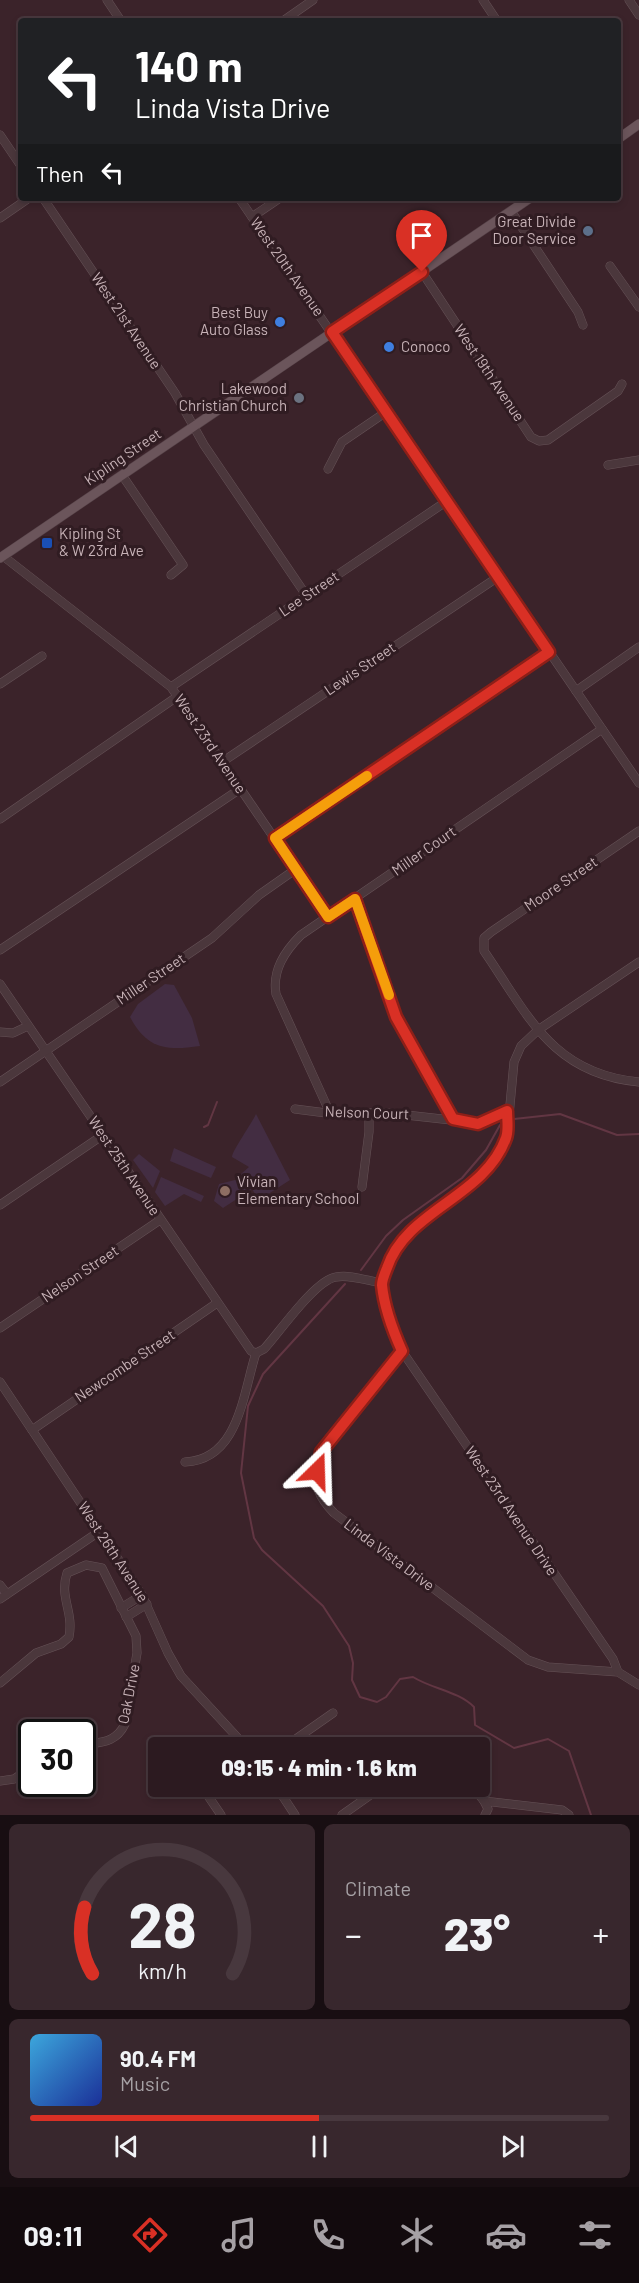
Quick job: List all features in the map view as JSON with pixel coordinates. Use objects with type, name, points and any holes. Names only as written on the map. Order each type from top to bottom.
[{"type":"main road","points":[[621,137],[639,124]]},
{"type":"main road","name":"Kipling Street","points":[[1,557],[526,201]]},
{"type":"street","points":[[106,0],[119,18]]},
{"type":"street","points":[[287,18],[313,0]]},
{"type":"street","points":[[483,0],[495,18]]},
{"type":"street","points":[[629,0],[639,15]]},
{"type":"street","points":[[0,135],[18,162]]},
{"type":"street","points":[[0,218],[25,201]]},
{"type":"street","name":"West 21st Avenue","points":[[45,201],[175,393],[193,427],[306,595]]},
{"type":"street","name":"West 20th Avenue","points":[[241,201],[639,783]]},
{"type":"street","points":[[252,217],[276,201]]},
{"type":"street","points":[[511,211],[578,312],[583,325]]},
{"type":"street","points":[[610,266],[639,307]]},
{"type":"street","name":"West 19th Avenue","points":[[422,272],[531,436],[539,441],[548,440],[618,391],[622,384]]},
{"type":"street","points":[[328,469],[342,442],[386,412]]},
{"type":"street","points":[[608,465],[639,460]]},
{"type":"street","points":[[122,475],[183,565],[171,575]]},
{"type":"street","name":"Lee Street","points":[[171,687],[447,501]]},
{"type":"street","name":"West 23rd Avenue","points":[[1,557],[171,687],[328,917]]},
{"type":"street","name":"Lewis Street","points":[[222,762],[498,577]]},
{"type":"street","points":[[576,691],[639,647]]},
{"type":"street","points":[[275,838],[549,652]]},
{"type":"street","points":[[0,684],[42,656]]},
{"type":"street","points":[[0,819],[178,696]]},
{"type":"street","name":"Miller Court","points":[[330,1113],[276,994],[275,973],[287,951],[302,935],[602,729]]},
{"type":"street","points":[[0,950],[240,789]]},
{"type":"street","name":"Moore Street","points":[[538,1030],[484,951],[484,938],[639,831]]},
{"type":"street","name":"Miller Street","points":[[0,1082],[212,938],[259,895],[296,869]]},
{"type":"street","points":[[355,899],[396,1017],[453,1119]]},
{"type":"street","points":[[402,1351],[394,1332],[382,1283],[391,1254],[404,1236],[458,1196],[498,1154],[507,1137],[507,1111],[514,1062],[521,1046],[538,1030],[639,962]]},
{"type":"street","name":"West 25th Avenue","points":[[0,984],[247,1347],[256,1353]]},
{"type":"street","points":[[0,1032],[14,1033],[28,1026]]},
{"type":"street","points":[[538,1030],[559,1053],[579,1065],[622,1081],[639,1082]]},
{"type":"street","name":"Nelson Court","points":[[295,1109],[342,1115],[379,1112],[453,1119],[478,1124],[507,1111]]},
{"type":"street","points":[[362,1187],[369,1113]]},
{"type":"street","points":[[0,1205],[103,1135]]},
{"type":"street","name":"Nelson Street","points":[[0,1328],[160,1220]]},
{"type":"street","points":[[185,1462],[206,1457],[229,1439],[256,1353],[264,1349],[319,1287],[330,1278],[347,1277],[382,1283]]},
{"type":"street","name":"Newcombe Street","points":[[32,1430],[218,1303]]},
{"type":"street","name":"Linda Vista Drive","points":[[402,1351],[321,1452],[316,1480],[321,1499],[334,1513],[528,1660],[548,1667],[618,1672],[639,1685]]},
{"type":"street","name":"West 23rd Avenue Drive","points":[[402,1351],[614,1659],[618,1672]]},
{"type":"street","name":"West 26th Avenue","points":[[0,1382],[142,1595],[181,1676],[238,1737]]},
{"type":"street","points":[[0,1585],[3,1597],[100,1531]]},
{"type":"street","name":"Oak Drive","points":[[0,1683],[36,1653],[61,1644],[69,1637],[71,1614],[63,1585],[67,1573],[86,1565],[102,1568],[136,1636],[137,1653],[125,1724],[121,1733],[104,1743],[96,1744]]},
{"type":"street","points":[[121,1608],[142,1595]]},
{"type":"street","points":[[126,1617],[147,1604]]},
{"type":"street","points":[[299,1737],[333,1713]]},
{"type":"street","points":[[0,1781],[18,1776]]},
{"type":"street","points":[[209,1797],[221,1815]]},
{"type":"street","points":[[283,1797],[295,1815]]},
{"type":"street","points":[[342,1815],[368,1797]]},
{"type":"street","points":[[481,1797],[488,1809],[485,1815]]},
{"type":"street","points":[[484,1801],[562,1810],[569,1815]]},
{"type":"shaded area","points":[[165,984],[174,985],[192,1018],[200,1046],[177,1048],[159,1045],[151,1042],[136,1028],[130,1017],[138,1004]]},
{"type":"shaded area","points":[[256,1114],[290,1180],[259,1200],[252,1189],[223,1208],[214,1201],[219,1184],[243,1178],[241,1174],[249,1167],[232,1157]]},
{"type":"shaded area","points":[[174,1148],[216,1167],[211,1178],[170,1161]]},
{"type":"shaded area","points":[[139,1154],[160,1171],[153,1188],[133,1160]]},
{"type":"shaded area","points":[[161,1177],[204,1196],[201,1202],[184,1194],[165,1206],[155,1192]]},
{"type":"waterway","points":[[204,1127],[208,1125],[217,1102]]},
{"type":"waterway","points":[[514,1119],[560,1114],[617,1135],[639,1134]]},
{"type":"waterway","points":[[361,1270],[386,1236],[403,1220],[462,1178],[486,1150],[500,1125]]},
{"type":"waterway","points":[[345,1284],[263,1374],[248,1406],[241,1473],[254,1538],[262,1550],[323,1606],[349,1646],[353,1663],[352,1680],[360,1697],[377,1702],[386,1697],[400,1679],[413,1677],[468,1702],[474,1707],[475,1725],[514,1748],[548,1739],[569,1751],[591,1815]]},
{"type":"slow traffic","points":[[367,776],[275,838],[328,917],[355,899],[389,995]]},
{"type":"place","name":"Great Divide Door Service","points":[[588,231]]},
{"type":"place","name":"Best Buy Auto Glass","points":[[280,322]]},
{"type":"place","name":"Conoco","points":[[389,347]]},
{"type":"place","name":"Lakewood Christian Church","points":[[299,398]]},
{"type":"place","name":"Kipling St & W 23rd Ave","points":[[47,543]]},
{"type":"place","name":"Vivian Elementary School","points":[[225,1191]]},
{"type":"route","points":[[317,1471],[317,1462],[321,1452],[402,1351],[394,1332],[382,1283],[391,1254],[404,1236],[453,1200],[479,1176],[498,1154],[508,1130],[507,1111],[478,1124],[453,1119],[396,1017],[355,899],[328,917],[275,838],[549,652],[332,332],[422,272]]}]
